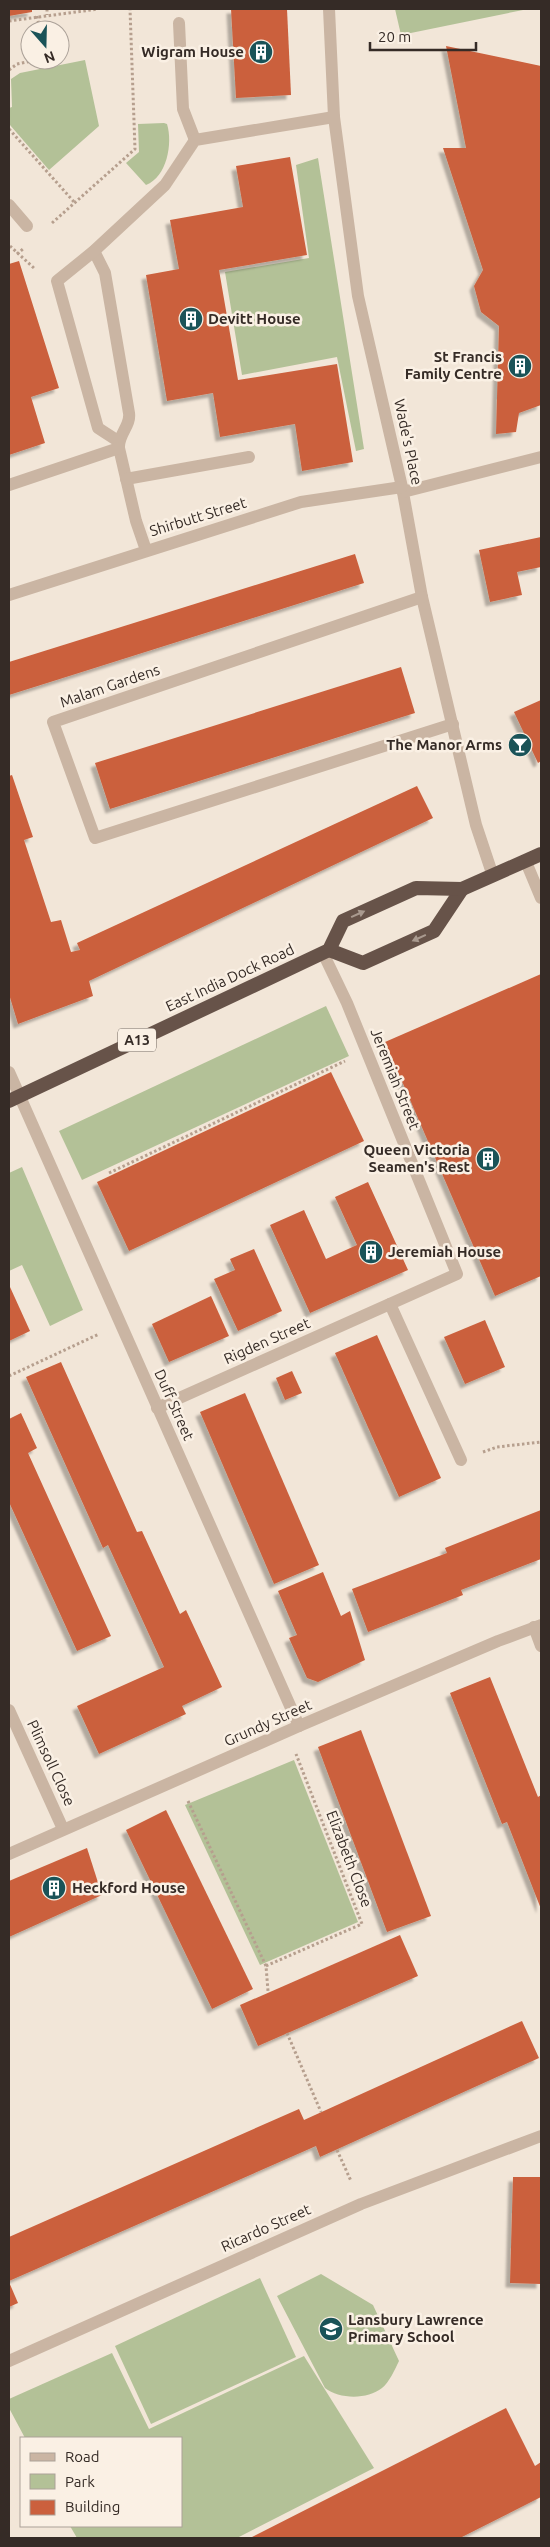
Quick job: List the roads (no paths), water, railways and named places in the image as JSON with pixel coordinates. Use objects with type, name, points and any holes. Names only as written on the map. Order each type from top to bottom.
[{"type":"highway","points":[[462,889],[434,931],[363,963],[326,951],[343,921],[416,888],[462,889],[541,854]]},
{"type":"highway","name":"East India Dock Road","points":[[14,1098],[326,951]]},
{"type":"street","name":"Wade's Place","points":[[329,9],[334,118],[358,296],[402,489],[422,597],[476,825],[493,876]]},
{"type":"street","points":[[180,23],[183,109],[195,140]]},
{"type":"street","points":[[119,444],[98,428],[57,281],[94,251],[165,185],[195,140],[334,118]]},
{"type":"street","points":[[9,205],[27,226]]},
{"type":"street","points":[[94,251],[105,273],[130,420],[119,444],[126,479],[146,550]]},
{"type":"street","points":[[9,485],[119,444]]},
{"type":"street","points":[[126,479],[249,457]]},
{"type":"street","name":"Shirbutt Street","points":[[9,595],[301,502],[402,489],[541,457]]},
{"type":"street","name":"Malam Gardens","points":[[422,597],[53,722],[95,838],[453,724]]},
{"type":"street","points":[[526,862],[541,898]]},
{"type":"street","name":"Jeremiah Street","points":[[326,951],[457,1274]]},
{"type":"street","name":"Duff Street","points":[[9,1072],[14,1098],[120,1324],[293,1729]]},
{"type":"street","name":"Rigden Street","points":[[157,1408],[457,1274]]},
{"type":"street","points":[[390,1304],[461,1460]]},
{"type":"street","points":[[538,1626],[541,1646]]},
{"type":"street","name":"Grundy Street","points":[[9,1854],[293,1729],[498,1641],[538,1626]]},
{"type":"street","name":"Plimsoll Close","points":[[9,1710],[64,1830]]},
{"type":"street","name":"Ricardo Street","points":[[9,2361],[361,2204],[541,2136]]},
{"type":"place","name":"Wigram House","points":[[261,52]]},
{"type":"place","name":"Devitt House","points":[[191,319]]},
{"type":"place","name":"St Francis Family Centre","points":[[520,366]]},
{"type":"place","name":"The Manor Arms","points":[[520,745]]},
{"type":"place","name":"Queen Victoria Seamen's Rest","points":[[488,1159]]},
{"type":"place","name":"Jeremiah House","points":[[371,1252]]},
{"type":"place","name":"Heckford House","points":[[54,1888]]},
{"type":"place","name":"Lansbury Lawrence Primary School","points":[[331,2329]]}]
